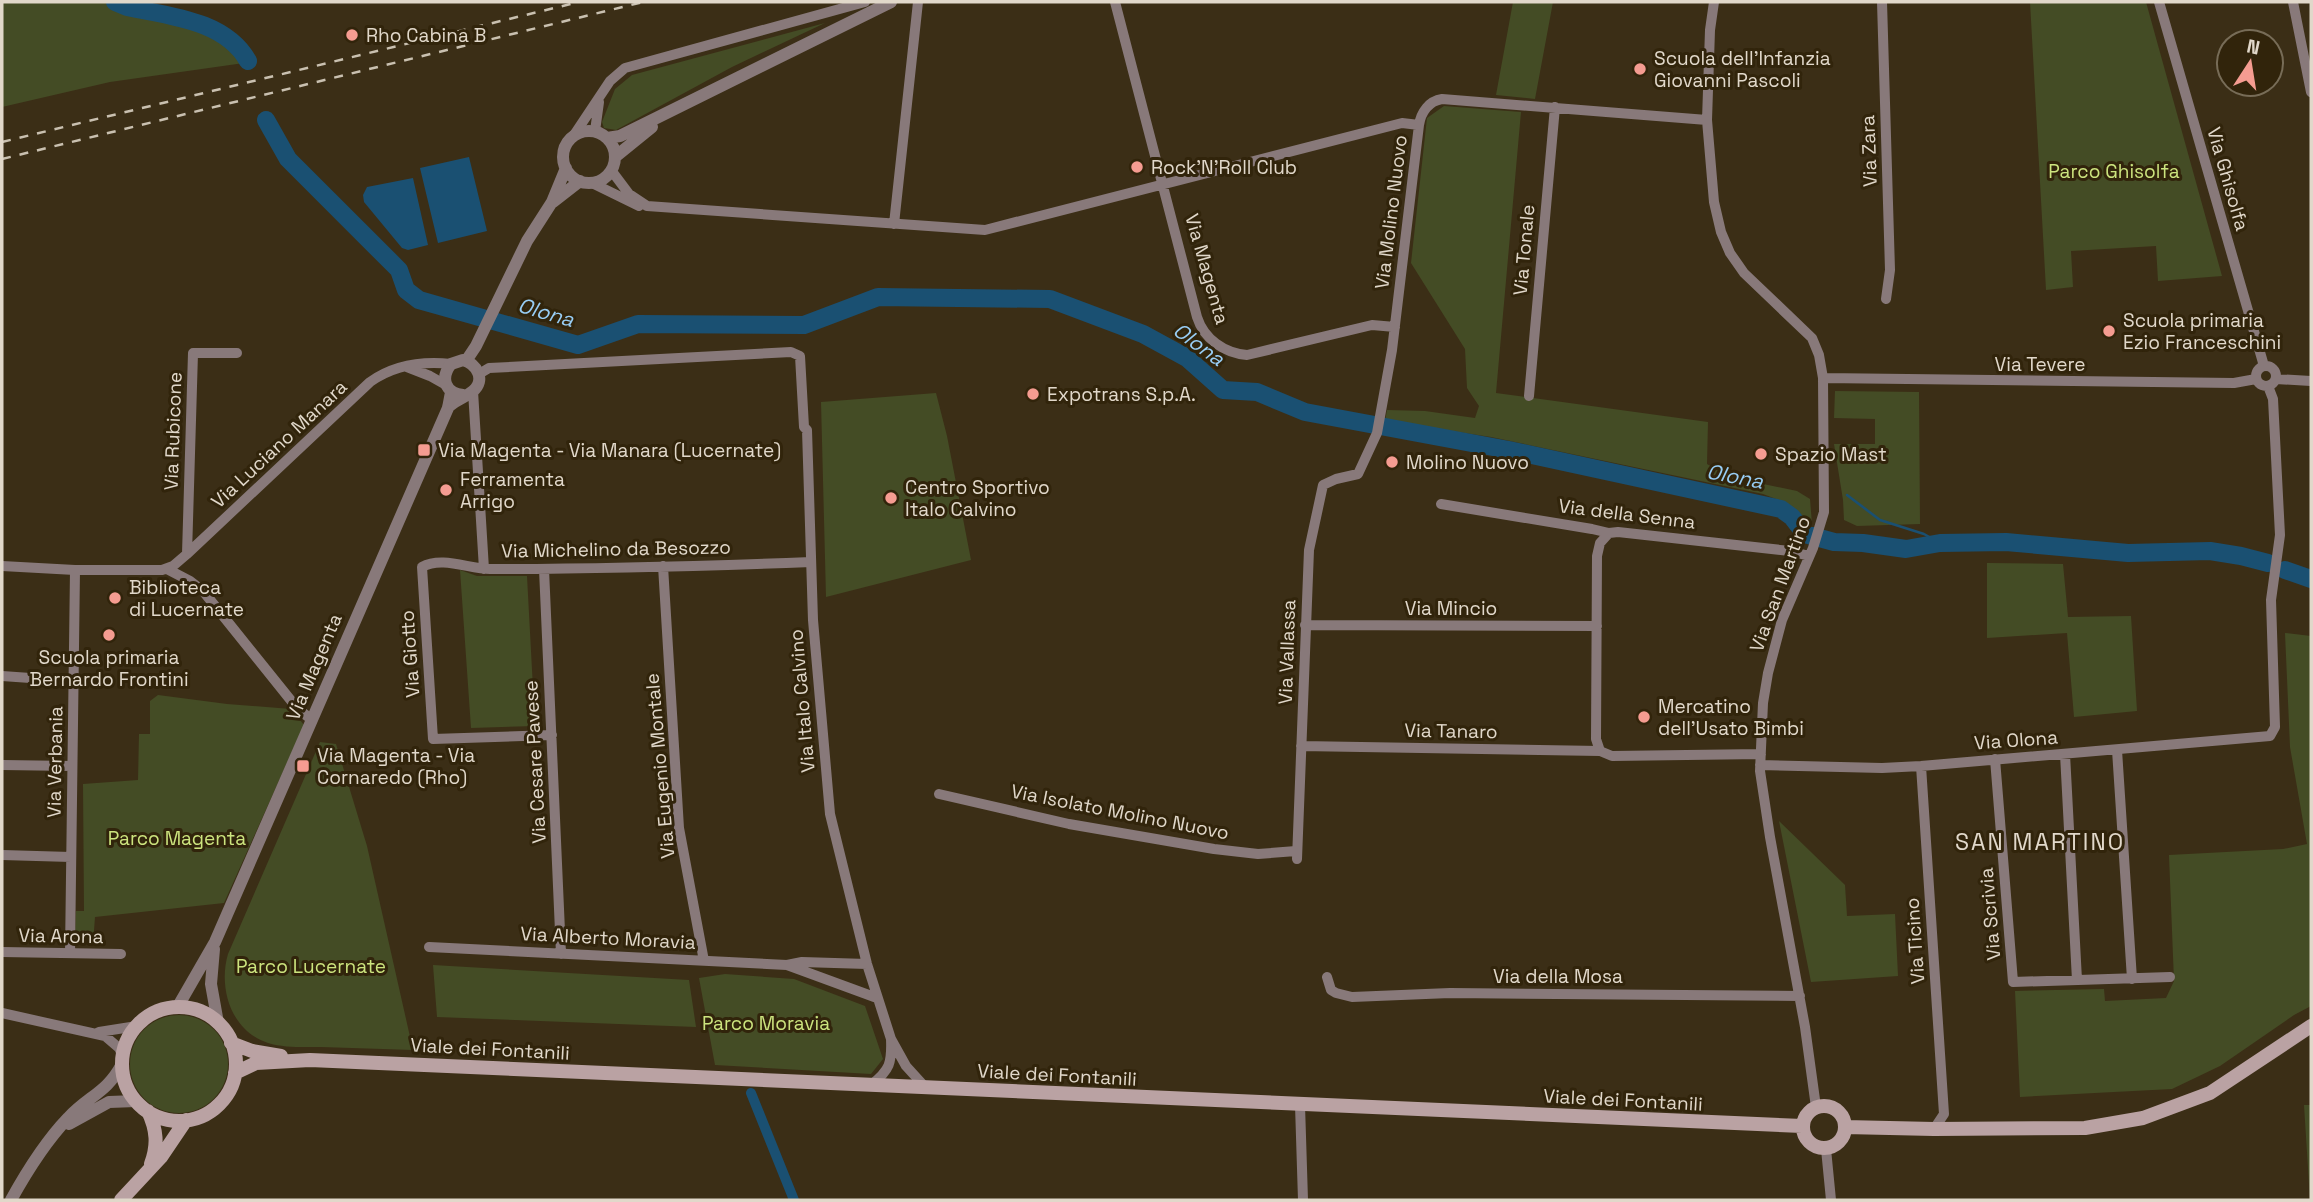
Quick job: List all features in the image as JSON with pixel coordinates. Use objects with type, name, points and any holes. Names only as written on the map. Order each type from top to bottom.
[{"type":"main road","points":[[177,1008],[198,1011],[218,1023],[231,1043],[235,1056],[235,1073],[220,1104],[205,1114],[186,1120],[163,1119],[136,1101],[127,1086],[123,1060],[129,1037],[137,1026],[157,1012],[177,1008]]},
{"type":"main road","points":[[1845,1127],[2085,1128],[2143,1118],[2210,1093],[2311,1026]]},
{"type":"main road","name":"Viale dei Fontanili","points":[[231,1043],[252,1051],[310,1060]]},
{"type":"main road","name":"Viale dei Fontanili","points":[[235,1073],[256,1063],[310,1060],[1802,1126]]},
{"type":"main road","points":[[1816,1107],[1833,1108],[1842,1115],[1845,1127],[1841,1140],[1826,1149],[1809,1143],[1802,1126],[1805,1116],[1816,1107]]},
{"type":"main road","points":[[148,1111],[156,1142],[149,1169]]},
{"type":"main road","points":[[121,1200],[170,1146],[186,1120]]},
{"type":"street","points":[[865,2],[625,68],[610,81],[564,150],[566,168],[570,175],[648,209],[985,230],[1402,123],[1419,125]]},
{"type":"street","points":[[607,138],[620,136],[891,2]]},
{"type":"street","points":[[894,224],[918,2]]},
{"type":"street","name":"Via Magenta","points":[[1115,2],[1205,336],[1241,354],[1253,354],[1372,325],[1395,327]]},
{"type":"street","name":"Via San Martino","points":[[1708,2],[1711,22]]},
{"type":"street","name":"Via San Martino","points":[[1714,2],[1707,120],[1714,202],[1721,232],[1730,253],[1744,273],[1812,338],[1819,355],[1823,378],[1824,498],[1820,527],[1782,620],[1768,673],[1763,703],[1760,759],[1770,837],[1800,996],[1816,1107]]},
{"type":"street","name":"Via Zara","points":[[1882,2],[1890,270],[1886,299]]},
{"type":"street","name":"Via Ghisolfa","points":[[2159,2],[2264,366]]},
{"type":"street","points":[[2294,2],[2311,92]]},
{"type":"street","points":[[595,131],[600,98]]},
{"type":"street","name":"Via Molino Nuovo","points":[[1358,474],[1377,433],[1395,327],[1419,125],[1427,107],[1435,100],[1442,99],[1707,120]]},
{"type":"street","name":"Via Tonale","points":[[1529,396],[1555,107]]},
{"type":"street","points":[[552,202],[586,182],[602,179],[613,163],[674,110]]},
{"type":"street","points":[[574,135],[595,131],[607,138],[612,145],[613,163],[629,194],[638,202],[660,208]]},
{"type":"street","points":[[407,367],[458,391],[478,385],[473,367],[475,346],[527,241],[552,202],[566,168]]},
{"type":"street","name":"Via Italo Calvino","points":[[473,367],[791,352],[802,359],[813,620],[830,814],[867,964],[891,1039],[906,1066],[926,1088]]},
{"type":"street","name":"Via Rubicone","points":[[185,556],[193,353],[237,353]]},
{"type":"street","points":[[473,367],[458,361],[451,364],[445,373],[458,391],[484,569]]},
{"type":"street","name":"Via Luciano Manara","points":[[167,569],[185,556],[370,382],[391,371],[420,363],[451,364]]},
{"type":"street","points":[[2273,382],[2273,369],[2264,366],[2256,373],[2256,379],[2263,386],[2273,382],[2311,382]]},
{"type":"street","name":"Via Tevere","points":[[1823,378],[2223,383],[2256,379]]},
{"type":"street","name":"Via Olona","points":[[1760,759],[1882,768],[2268,738],[2275,727],[2271,600],[2280,536],[2273,399],[2278,386],[2273,382]]},
{"type":"street","name":"Via Magenta","points":[[177,1008],[215,942],[448,408],[458,391]]},
{"type":"street","name":"Via Vallassa","points":[[1296,855],[1309,550],[1321,489],[1326,483],[1358,474]]},
{"type":"street","name":"Via della Senna","points":[[1441,504],[1600,530],[1609,534],[1618,532],[1811,552]]},
{"type":"street","points":[[1601,751],[1596,739],[1598,548],[1609,534]]},
{"type":"street","name":"Via Michelino da Besozzo","points":[[422,567],[458,564],[484,569],[544,569],[811,562]]},
{"type":"street","points":[[2,566],[75,570],[167,569],[203,591],[297,708],[313,720]]},
{"type":"street","name":"Via Eugenio Montale","points":[[663,566],[679,828],[704,961]]},
{"type":"street","name":"Via Giotto","points":[[422,567],[433,739],[552,735]]},
{"type":"street","name":"Via Cesare Pavese","points":[[544,569],[561,954]]},
{"type":"street","name":"Via Verbania","points":[[70,953],[75,570]]},
{"type":"street","name":"Via Mincio","points":[[1304,625],[1597,626]]},
{"type":"street","points":[[2,676],[73,681]]},
{"type":"street","name":"Via Tanaro","points":[[1301,746],[1601,751],[1612,756],[1760,759]]},
{"type":"street","points":[[2117,750],[2132,979]]},
{"type":"street","points":[[2065,754],[2077,980],[2170,977]]},
{"type":"street","name":"Via Scrivia","points":[[1995,760],[2013,982],[2077,980]]},
{"type":"street","points":[[2,765],[72,766]]},
{"type":"street","name":"Via Ticino","points":[[1921,766],[1944,1114]]},
{"type":"street","name":"Via Isolato Molino Nuovo","points":[[939,794],[1069,824],[1214,849],[1296,855]]},
{"type":"street","points":[[2,855],[71,857]]},
{"type":"street","name":"Via Magenta","points":[[215,942],[211,984],[218,1023]]},
{"type":"street","name":"Via Alberto Moravia","points":[[429,947],[787,965],[802,962],[867,964]]},
{"type":"street","name":"Via Arona","points":[[2,952],[121,954]]},
{"type":"street","name":"Via Alberto Moravia","points":[[787,965],[877,998]]},
{"type":"street","name":"Via della Mosa","points":[[1327,977],[1331,990],[1352,997],[1450,993],[1800,996]]},
{"type":"street","points":[[2,1013],[105,1036],[119,1048],[123,1060],[115,1079],[69,1116],[54,1134],[28,1169],[11,1200]]},
{"type":"street","points":[[92,1032],[137,1026]]},
{"type":"street","points":[[870,1086],[888,1070],[892,1056],[891,1039]]},
{"type":"street","points":[[54,1134],[109,1102],[136,1101]]},
{"type":"street","points":[[1300,1105],[1303,1200]]},
{"type":"street","points":[[1934,1129],[1944,1114],[1956,1129]]},
{"type":"street","points":[[1826,1149],[1831,1200]]},
{"type":"green space","points":[[2,2],[103,2],[125,11],[201,27],[232,48],[244,63],[110,82],[2,107]]},
{"type":"green space","points":[[1513,2],[1553,2],[1535,99],[1496,95]]},
{"type":"green space","name":"Parco Ghisolfa","points":[[2030,2],[2146,2],[2222,276],[2158,281],[2156,246],[2071,251],[2073,287],[2046,290]]},
{"type":"green space","points":[[825,23],[732,67],[616,130],[604,128],[602,122],[615,89],[632,75]]},
{"type":"green space","points":[[1444,106],[1521,112],[1496,393],[1708,422],[1707,464],[1730,477],[1797,491],[1810,499],[1812,524],[1781,501],[1763,494],[1491,437],[1385,421],[1387,410],[1425,411],[1475,418],[1479,406],[1467,388],[1465,349],[1411,263],[1427,118]]},
{"type":"green space","points":[[1835,391],[1919,392],[1920,524],[1857,526],[1844,520],[1834,444],[1875,444],[1875,419],[1834,418]]},
{"type":"green space","name":"Centro Sportivo Italo Calvino","points":[[936,393],[971,560],[826,597],[821,402]]},
{"type":"green space","points":[[1987,563],[2063,564],[2068,617],[2131,616],[2137,711],[2074,717],[2067,633],[1987,638]]},
{"type":"green space","points":[[460,570],[477,576],[527,576],[535,726],[471,728]]},
{"type":"green space","points":[[2285,633],[2311,636],[2311,1006],[2220,1066],[2172,1089],[2020,1097],[2015,991],[2104,989],[2105,1001],[2166,998],[2174,981],[2169,855],[2283,849],[2307,844],[2290,747]]},
{"type":"green space","name":"Parco Magenta","points":[[158,695],[291,709],[304,725],[224,903],[95,917],[93,944],[79,944],[75,937],[76,911],[84,911],[83,784],[138,780],[139,734],[150,734],[150,701]]},
{"type":"green space","name":"Parco Lucernate","points":[[320,742],[336,744],[367,846],[413,1050],[294,1047],[268,1043],[245,1029],[230,1007],[225,981],[228,954]]},
{"type":"green space","points":[[1779,821],[1845,885],[1847,916],[1895,914],[1898,976],[1811,982]]},
{"type":"green space","points":[[433,965],[689,980],[696,1027],[437,1017]]},
{"type":"green space","name":"Parco Moravia","points":[[725,974],[794,979],[865,1006],[883,1059],[871,1074],[715,1065],[699,978]]},
{"type":"green space","points":[[179,1015],[198,1019],[214,1029],[224,1045],[228,1064],[224,1083],[214,1099],[198,1109],[179,1113],[160,1109],[144,1099],[134,1083],[130,1064],[134,1045],[144,1029],[160,1019]]},
{"type":"green space","points":[[2304,1105],[2311,1105],[2311,1200],[2310,1200]]},
{"type":"water","points":[[469,157],[487,231],[438,243],[420,168]]},
{"type":"water","points":[[413,178],[428,245],[408,250],[402,248],[364,202],[363,195],[367,187]]},
{"type":"waterway","name":"Olona","points":[[115,2],[210,28],[238,47],[248,61]]},
{"type":"waterway","name":"Olona","points":[[266,120],[288,159],[399,270],[406,290],[419,300],[578,345],[638,324],[804,325],[878,297],[1050,299],[1143,334],[1187,358],[1223,390],[1257,392],[1305,412],[1509,450],[1781,509],[1792,517],[1805,534],[1834,542],[1906,549],[1940,543],[2006,542],[2128,553],[2210,551],[2268,563]]},
{"type":"waterway","points":[[1847,495],[1880,520],[1924,534],[1940,543]]},
{"type":"waterway","name":"Olona","points":[[2285,570],[2311,579]]},
{"type":"waterway","points":[[751,1093],[794,1200]]},
{"type":"railway","points":[[2,142],[579,2]]},
{"type":"railway","points":[[2,159],[643,2]]},
{"type":"place","name":"Rho Cabina B","points":[[352,35]]},
{"type":"place","name":"Scuola dell'Infanzia Giovanni Pascoli","points":[[1640,69]]},
{"type":"place","name":"Rock'N'Roll Club","points":[[1137,167]]},
{"type":"place","name":"Scuola primaria Ezio Franceschini","points":[[2109,331]]},
{"type":"place","name":"Expotrans S.p.A.","points":[[1033,394]]},
{"type":"place","name":"Via Magenta - Via Manara (Lucernate)","points":[[424,450]]},
{"type":"place","name":"Spazio Mast","points":[[1761,454]]},
{"type":"place","name":"Molino Nuovo","points":[[1392,462]]},
{"type":"place","name":"Ferramenta Arrigo","points":[[446,490]]},
{"type":"place","name":"Centro Sportivo Italo Calvino","points":[[891,498]]},
{"type":"place","name":"Biblioteca di Lucernate","points":[[115,598]]},
{"type":"place","name":"Scuola primaria Bernardo Frontini","points":[[109,635]]},
{"type":"place","name":"Mercatino dell'Usato Bimbi","points":[[1644,717]]},
{"type":"place","name":"Via Magenta - Via Cornaredo (Rho)","points":[[303,766]]},
{"type":"district","name":"SAN MARTINO","points":[[2040,842]]}]
